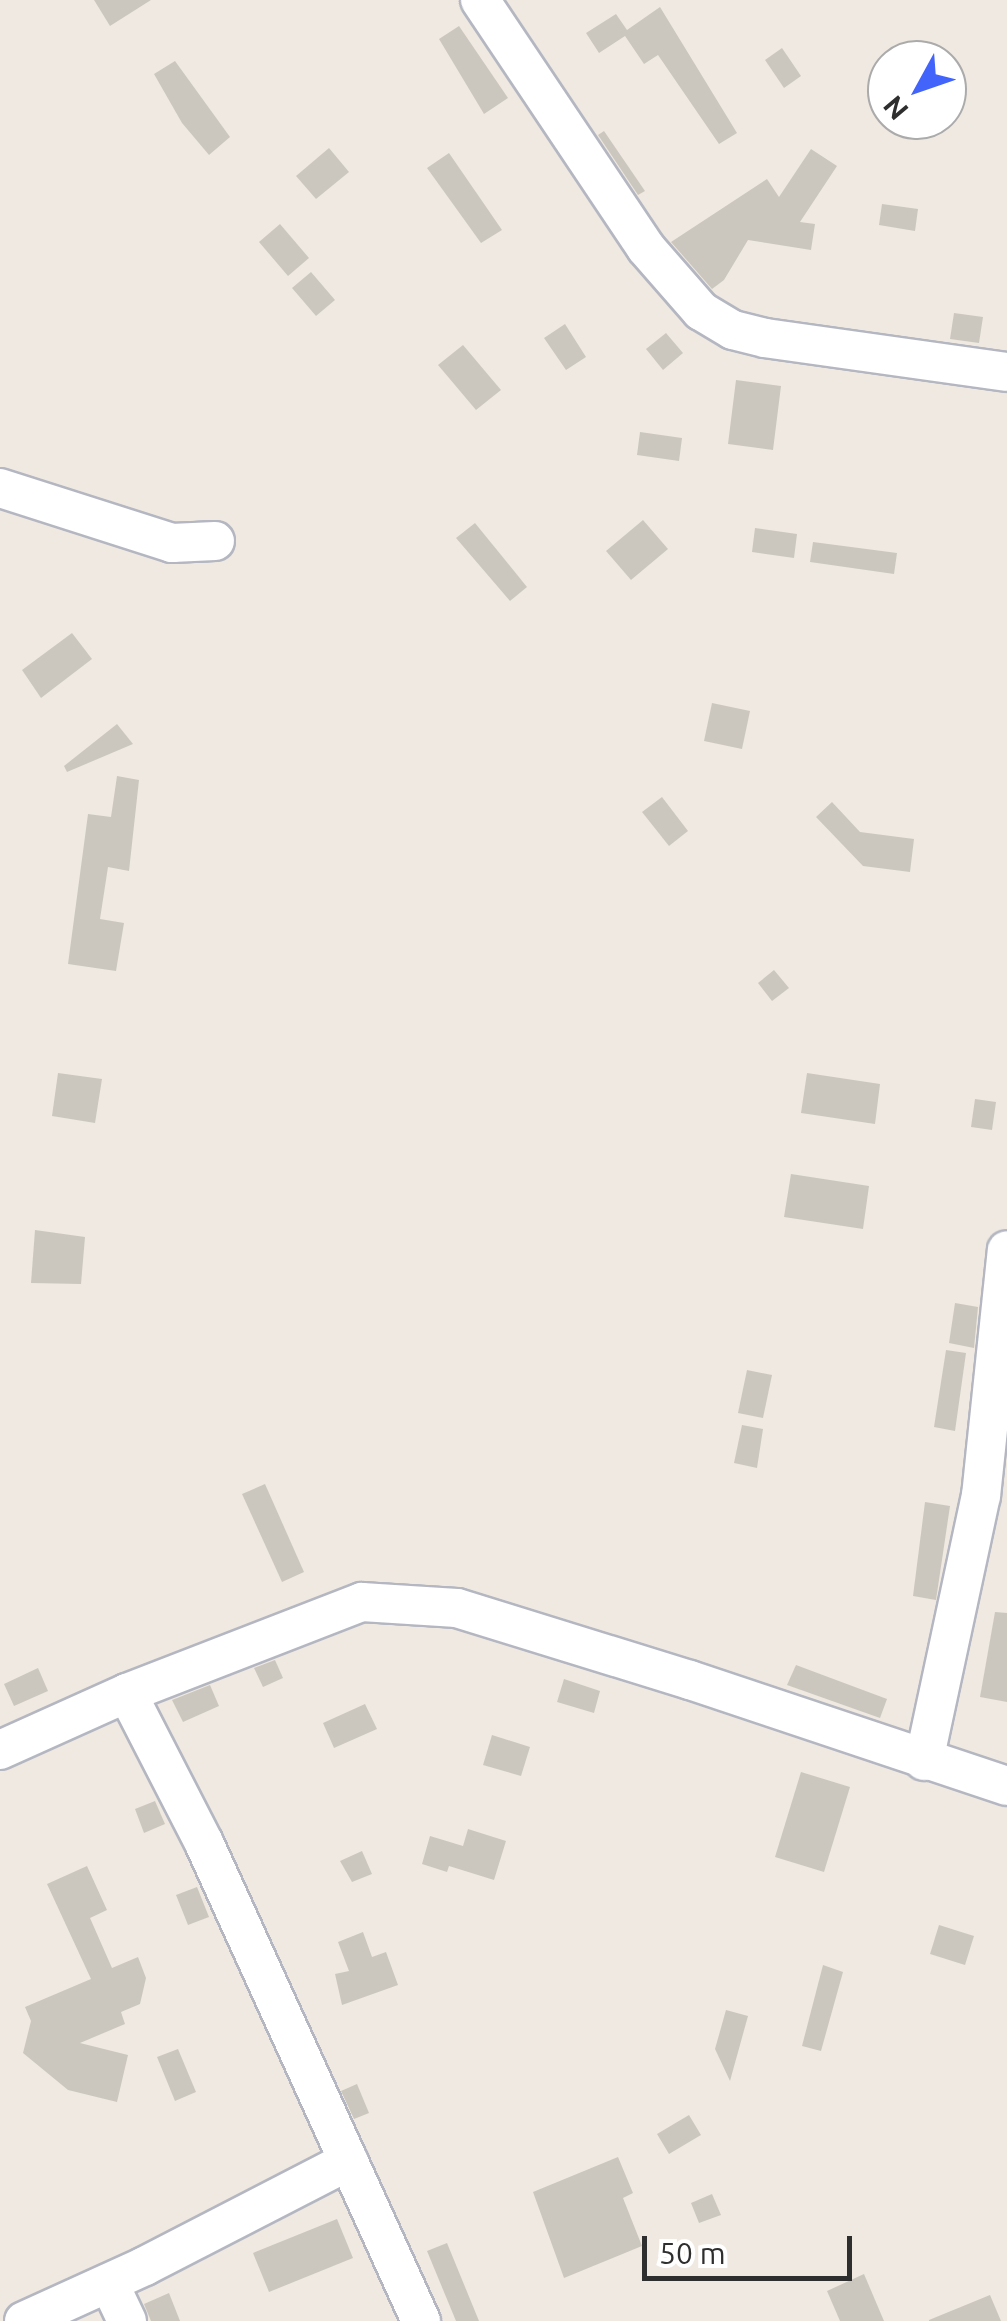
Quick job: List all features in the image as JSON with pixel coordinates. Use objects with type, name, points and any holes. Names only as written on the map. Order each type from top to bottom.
[{"type":"street","points":[[480,0],[646,248],[701,311],[733,330],[765,338],[1007,372]]},
{"type":"street","points":[[0,488],[172,544],[216,541]]},
{"type":"street","points":[[924,1760],[994,1499],[1007,1250]]},
{"type":"street","points":[[0,1750],[128,1693],[362,1602],[457,1608],[690,1680],[1007,1786]]},
{"type":"street","points":[[128,1693],[204,1843],[422,2321]]},
{"type":"street","points":[[24,2321],[109,2283],[348,2161]]},
{"type":"street","points":[[109,2283],[127,2321]]},
{"type":"building","points":[[94,0],[151,0],[110,26]]},
{"type":"building","points":[[660,7],[737,133],[719,144],[658,55],[644,64],[625,36],[599,53],[586,33],[616,14],[627,30]]},
{"type":"building","points":[[459,26],[508,98],[484,114],[439,39]]},
{"type":"building","points":[[782,48],[801,76],[784,88],[765,60]]},
{"type":"building","points":[[175,61],[230,137],[209,155],[182,123],[154,74]]},
{"type":"building","points":[[604,131],[645,191],[638,195],[598,135]]},
{"type":"building","points":[[329,148],[349,172],[316,199],[296,176]]},
{"type":"building","points":[[811,149],[837,166],[800,222],[815,224],[811,250],[748,240],[724,280],[712,289],[671,242],[767,179],[779,197]]},
{"type":"building","points":[[449,153],[502,230],[481,243],[427,168]]},
{"type":"building","points":[[882,204],[918,209],[915,231],[879,225]]},
{"type":"building","points":[[280,224],[309,258],[288,276],[259,242]]},
{"type":"building","points":[[311,272],[335,300],[316,316],[292,288]]},
{"type":"building","points":[[954,313],[983,317],[979,343],[950,339]]},
{"type":"building","points":[[565,324],[586,357],[566,370],[544,338]]},
{"type":"building","points":[[666,333],[683,353],[663,370],[646,349]]},
{"type":"building","points":[[463,345],[501,390],[476,410],[438,365]]},
{"type":"building","points":[[736,380],[781,386],[773,450],[728,444]]},
{"type":"building","points":[[640,432],[682,438],[679,461],[637,455]]},
{"type":"building","points":[[643,520],[668,549],[631,580],[606,551]]},
{"type":"building","points":[[475,523],[527,587],[510,601],[456,538]]},
{"type":"building","points":[[755,528],[797,534],[794,558],[752,552]]},
{"type":"building","points":[[813,542],[897,553],[894,574],[810,562]]},
{"type":"building","points":[[72,633],[92,659],[41,698],[22,670]]},
{"type":"building","points":[[712,703],[750,711],[742,749],[704,741]]},
{"type":"building","points":[[117,724],[133,744],[67,772],[64,766]]},
{"type":"building","points":[[117,776],[139,780],[129,871],[108,867],[100,919],[124,923],[116,971],[68,964],[88,814],[111,817]]},
{"type":"building","points":[[662,797],[688,831],[669,846],[642,812]]},
{"type":"building","points":[[832,802],[860,832],[914,839],[910,872],[863,866],[816,817]]},
{"type":"building","points":[[774,970],[789,988],[772,1001],[758,983]]},
{"type":"building","points":[[58,1073],[102,1079],[95,1123],[52,1116]]},
{"type":"building","points":[[807,1073],[880,1084],[875,1124],[801,1113]]},
{"type":"building","points":[[975,1099],[996,1102],[992,1130],[971,1127]]},
{"type":"building","points":[[791,1174],[869,1186],[863,1229],[784,1217]]},
{"type":"building","points":[[35,1230],[85,1237],[81,1284],[31,1283]]},
{"type":"building","points":[[955,1303],[978,1307],[974,1348],[949,1343]]},
{"type":"building","points":[[946,1350],[966,1353],[955,1431],[934,1427]]},
{"type":"building","points":[[747,1370],[772,1375],[763,1418],[738,1413]]},
{"type":"building","points":[[742,1425],[763,1429],[757,1468],[734,1463]]},
{"type":"building","points":[[265,1484],[304,1572],[282,1582],[242,1494]]},
{"type":"building","points":[[925,1502],[950,1506],[936,1600],[913,1596]]},
{"type":"building","points":[[995,1612],[1007,1613],[1007,1702],[980,1697]]},
{"type":"building","points":[[275,1660],[283,1678],[263,1687],[254,1668]]},
{"type":"building","points":[[796,1665],[887,1699],[880,1718],[787,1685]]},
{"type":"building","points":[[38,1668],[48,1691],[14,1706],[4,1684]]},
{"type":"building","points":[[564,1679],[600,1691],[594,1713],[557,1702]]},
{"type":"building","points":[[210,1685],[219,1706],[183,1722],[172,1700]]},
{"type":"building","points":[[365,1704],[377,1729],[334,1748],[323,1723]]},
{"type":"building","points":[[492,1735],[530,1747],[521,1776],[483,1765]]},
{"type":"building","points":[[801,1772],[850,1787],[824,1872],[775,1857]]},
{"type":"building","points":[[155,1801],[165,1824],[144,1833],[135,1809]]},
{"type":"building","points":[[468,1829],[506,1841],[494,1880],[449,1866],[447,1872],[422,1864],[430,1836],[463,1846]]},
{"type":"building","points":[[362,1851],[372,1874],[352,1882],[340,1861]]},
{"type":"building","points":[[87,1866],[107,1910],[90,1918],[112,1968],[138,1957],[146,1978],[140,2004],[121,2012],[125,2024],[80,2043],[128,2055],[117,2102],[68,2090],[23,2053],[31,2021],[25,2007],[91,1979],[47,1884]]},
{"type":"building","points":[[197,1887],[209,1917],[188,1925],[176,1895]]},
{"type":"building","points":[[939,1925],[974,1936],[965,1965],[930,1954]]},
{"type":"building","points":[[363,1932],[372,1957],[386,1952],[398,1985],[342,2005],[335,1974],[349,1971],[338,1942]]},
{"type":"building","points":[[823,1965],[843,1972],[821,2051],[802,2046]]},
{"type":"building","points":[[726,2010],[748,2016],[730,2081],[715,2049]]},
{"type":"building","points":[[178,2049],[196,2092],[175,2101],[157,2057]]},
{"type":"building","points":[[357,2084],[369,2113],[354,2119],[341,2091]]},
{"type":"building","points":[[689,2115],[701,2135],[669,2154],[657,2134]]},
{"type":"building","points":[[618,2157],[633,2193],[623,2198],[642,2246],[564,2278],[533,2192]]},
{"type":"building","points":[[712,2194],[721,2215],[699,2223],[691,2203]]},
{"type":"building","points":[[337,2219],[353,2258],[269,2292],[253,2253]]},
{"type":"building","points":[[447,2243],[479,2321],[456,2321],[427,2251]]},
{"type":"building","points":[[864,2274],[884,2321],[840,2321],[827,2291]]},
{"type":"building","points":[[169,2293],[180,2321],[151,2321],[144,2304]]},
{"type":"building","points":[[990,2295],[1001,2321],[929,2321],[929,2320]]}]
